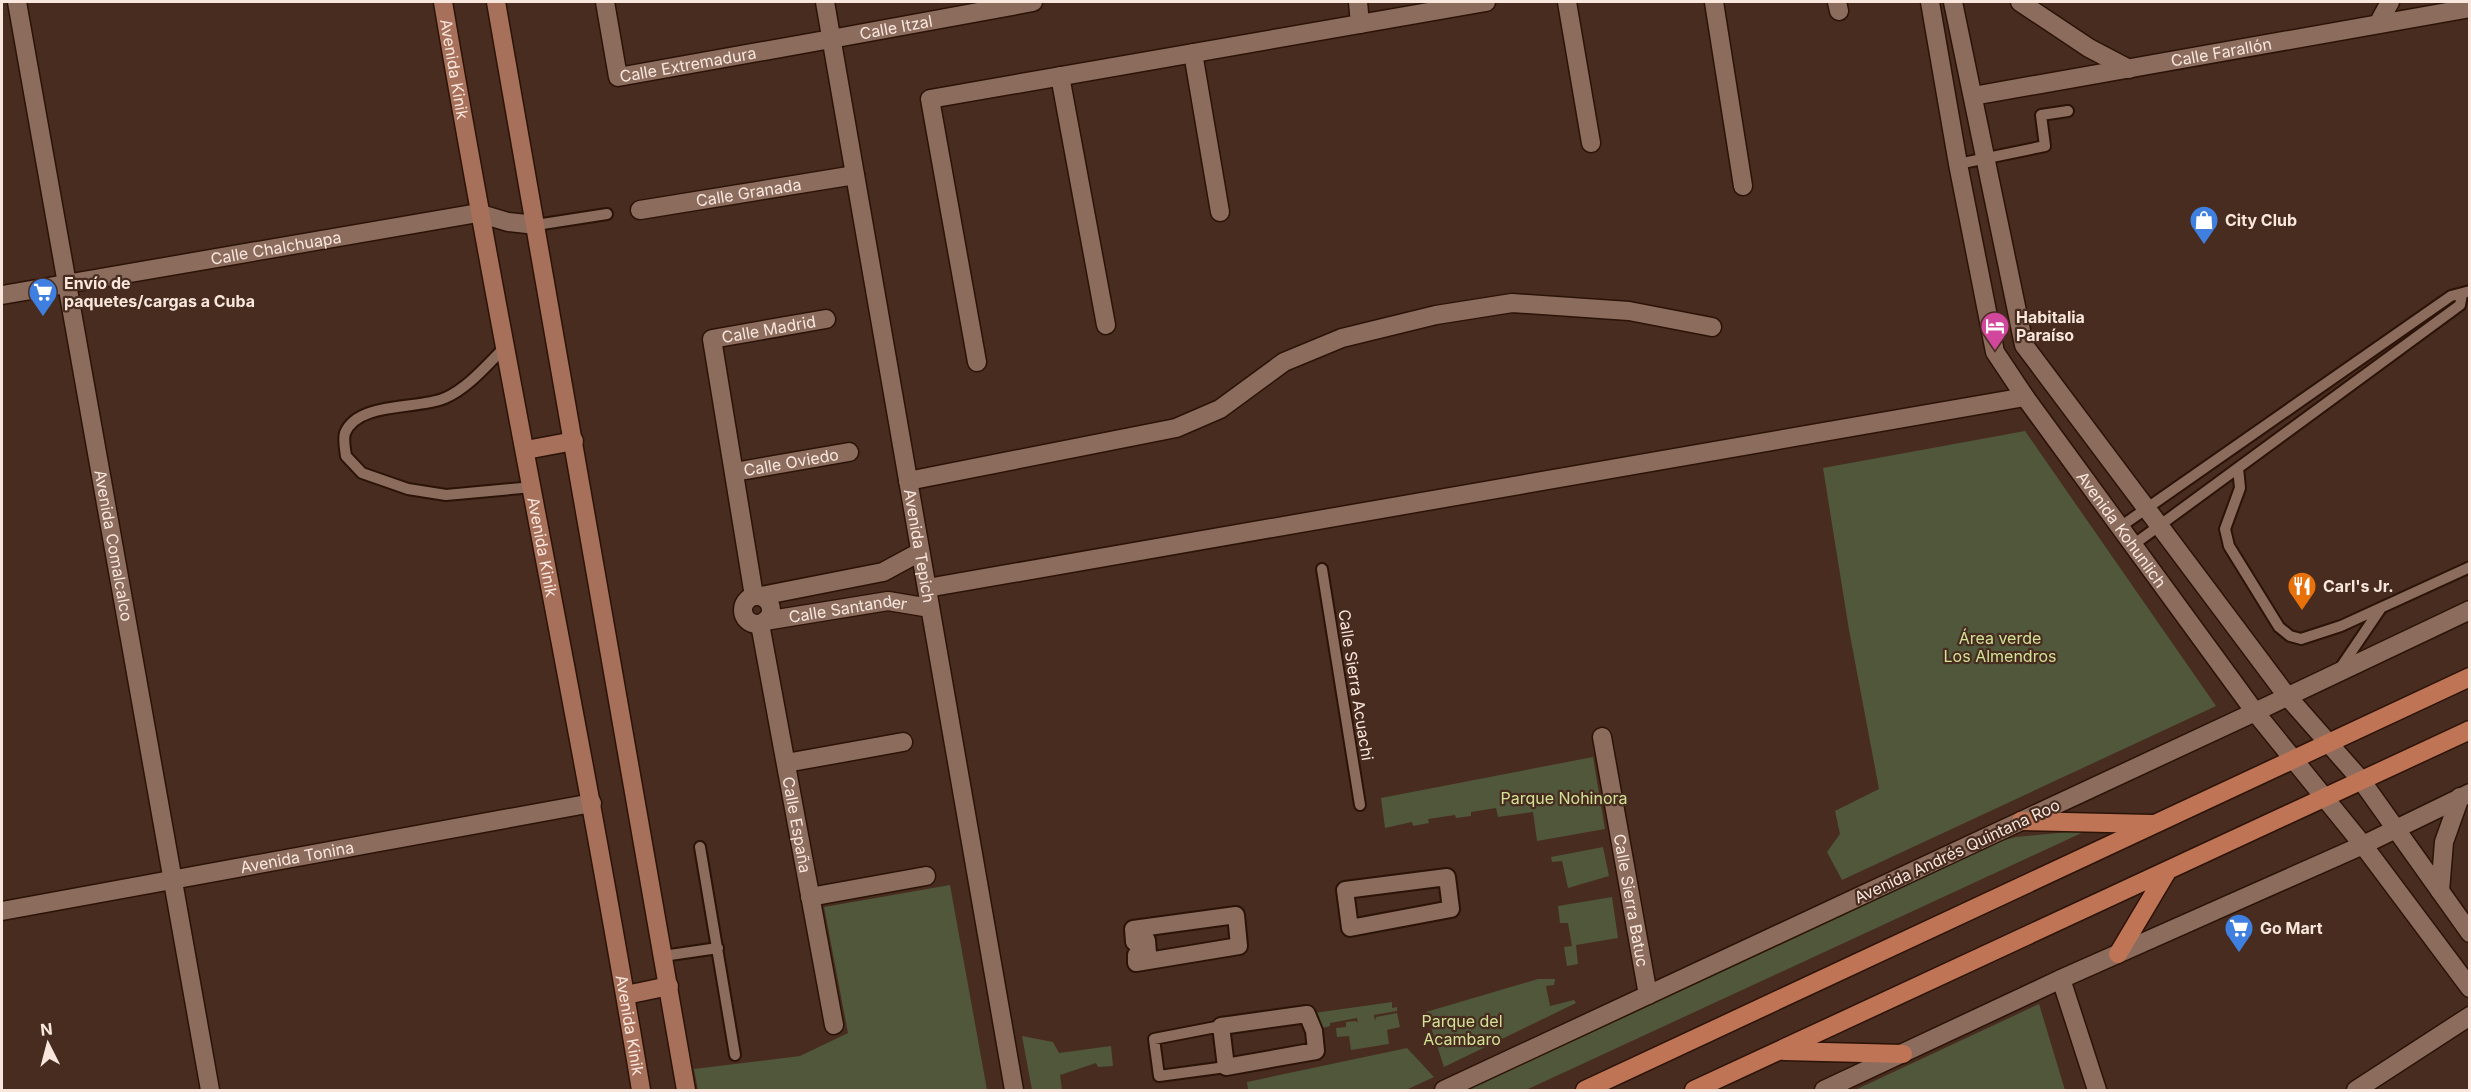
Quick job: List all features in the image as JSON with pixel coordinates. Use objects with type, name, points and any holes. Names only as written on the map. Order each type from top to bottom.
[{"type":"main road","name":"Avenida Kinik","points":[[443,2],[478,213],[526,450],[592,803],[641,1090]]},
{"type":"main road","points":[[496,2],[686,1090]]},
{"type":"main road","points":[[526,450],[574,441]]},
{"type":"main road","points":[[1585,1090],[2469,677]]},
{"type":"main road","points":[[1694,1090],[2469,730]]},
{"type":"main road","points":[[2021,821],[2157,824]]},
{"type":"main road","points":[[2118,954],[2168,870]]},
{"type":"main road","points":[[626,995],[669,986]]},
{"type":"main road","points":[[1779,1051],[1903,1054]]},
{"type":"street","name":"Avenida Comalcalco","points":[[17,2],[65,285],[175,881],[210,1090]]},
{"type":"street","name":"Calle Extremadura","points":[[605,2],[618,77],[831,39]]},
{"type":"street","name":"Avenida Tepich","points":[[825,2],[1014,1090]]},
{"type":"street","name":"Calle Itzal","points":[[831,39],[1033,2]]},
{"type":"street","points":[[1358,2],[1360,24]]},
{"type":"street","points":[[977,362],[930,99],[1360,24],[1405,9],[1486,2]]},
{"type":"street","points":[[1567,2],[1591,143]]},
{"type":"street","points":[[1714,2],[1743,186]]},
{"type":"street","name":"Avenida Kohunlich","points":[[1930,2],[1958,164],[1995,352],[2025,397],[2255,712],[2363,844],[2469,988]]},
{"type":"street","name":"Avenida Kohunlich","points":[[1953,2],[2024,345],[2287,696],[2361,780],[2469,933]]},
{"type":"street","points":[[2020,2],[2089,48],[2129,69]]},
{"type":"street","points":[[2378,24],[2390,2]]},
{"type":"street","name":"Calle Farallón","points":[[1973,96],[2469,8]]},
{"type":"street","points":[[1193,53],[1221,212]]},
{"type":"street","points":[[1060,76],[1106,325]]},
{"type":"street","name":"Calle Granada","points":[[640,210],[855,175]]},
{"type":"street","name":"Calle Chalchuapa","points":[[2,295],[478,213]]},
{"type":"street","points":[[478,213],[508,222],[536,225]]},
{"type":"street","points":[[908,481],[1176,428],[1220,409],[1284,362],[1342,338],[1436,315],[1512,303],[1629,311],[1712,327]]},
{"type":"street","name":"Calle Madrid","points":[[712,339],[826,319]]},
{"type":"street","name":"Calle España","points":[[712,339],[758,596],[746,601],[744,615],[750,622],[763,622],[786,763],[834,1025]]},
{"type":"street","points":[[927,588],[2025,397]]},
{"type":"street","name":"Calle Oviedo","points":[[734,472],[849,452]]},
{"type":"street","name":"Calle Santander","points":[[758,596],[883,572],[920,552]]},
{"type":"street","points":[[783,590],[788,619]]},
{"type":"street","name":"Calle Santander","points":[[763,622],[888,601],[930,608]]},
{"type":"street","name":"Avenida Andrés Quintana Roo","points":[[1444,1090],[2469,610]]},
{"type":"street","name":"Calle Sierra Batuc","points":[[1602,737],[1648,995]]},
{"type":"street","points":[[786,763],[903,742]]},
{"type":"street","points":[[1824,1090],[2061,979],[2363,844],[2465,795]]},
{"type":"street","points":[[2440,891],[2444,842],[2465,795]]},
{"type":"street","name":"Avenida Tonina","points":[[2,911],[592,803]]},
{"type":"street","points":[[810,897],[926,876]]},
{"type":"street","points":[[1448,877],[1451,909],[1350,928],[1345,890],[1448,877]]},
{"type":"street","points":[[1236,915],[1239,946],[1136,963],[1136,955],[1148,953],[1146,940],[1134,942],[1133,929],[1236,915]]},
{"type":"street","points":[[2061,979],[2097,1090]]},
{"type":"street","points":[[1221,1026],[1307,1014],[1314,1031],[1316,1052],[1226,1067]]},
{"type":"street","points":[[2356,1090],[2469,1016]]},
{"type":"lane","points":[[1958,164],[2045,146],[2041,115],[2068,111]]},
{"type":"lane","points":[[536,225],[607,214]]},
{"type":"lane","points":[[2120,527],[2433,308],[2451,296],[2466,292]]},
{"type":"lane","points":[[2133,544],[2460,305],[2466,292]]},
{"type":"lane","points":[[2433,308],[2442,318]]},
{"type":"lane","points":[[2398,333],[2406,344]]},
{"type":"lane","points":[[505,348],[472,379],[446,398],[379,410],[355,419],[345,435],[346,456],[362,473],[408,489],[446,495],[533,487]]},
{"type":"lane","points":[[2362,357],[2373,368]]},
{"type":"lane","points":[[2320,387],[2331,399]]},
{"type":"lane","points":[[2287,410],[2298,423]]},
{"type":"lane","points":[[2244,439],[2257,454]]},
{"type":"lane","points":[[2238,468],[2240,488],[2225,529],[2229,546],[2278,627],[2290,636],[2301,639],[2341,626],[2469,567]]},
{"type":"lane","name":"Calle Sierra Acuachi","points":[[1322,569],[1360,805]]},
{"type":"lane","points":[[2338,672],[2381,608]]},
{"type":"lane","points":[[700,847],[735,1054]]},
{"type":"lane","points":[[663,956],[718,948]]},
{"type":"lane","points":[[1221,1026],[1226,1067],[1159,1076],[1154,1039],[1221,1026]]},
{"type":"green space","name":"Área verde Los Almendros","points":[[2025,431],[2216,706],[1842,880],[1827,852],[1840,834],[1835,811],[1879,789],[1849,630],[1823,468]]},
{"type":"green space","name":"Parque Nohinora","points":[[1593,757],[1605,829],[1537,841],[1533,812],[1498,817],[1496,808],[1471,812],[1471,816],[1456,818],[1455,815],[1428,819],[1429,823],[1413,826],[1412,822],[1385,828],[1381,798]]},
{"type":"green space","points":[[2088,830],[1526,1090],[1453,1090],[1784,942],[1985,845],[2016,837]]},
{"type":"green space","points":[[1603,847],[1609,876],[1568,888],[1562,861],[1552,862],[1551,857]]},
{"type":"green space","points":[[950,885],[987,1090],[698,1090],[694,1069],[800,1056],[848,1033],[824,907]]},
{"type":"green space","points":[[1612,897],[1618,938],[1576,945],[1578,964],[1567,966],[1564,947],[1572,946],[1568,923],[1560,923],[1558,906]]},
{"type":"green space","name":"Parque del Acambaro","points":[[1538,979],[1555,979],[1554,985],[1546,986],[1550,1006],[1574,1000],[1576,1003],[1444,1067],[1426,1012]]},
{"type":"green space","points":[[1392,1002],[1392,1008],[1397,1007],[1397,1011],[1374,1015],[1375,1021],[1376,1017],[1397,1013],[1400,1027],[1387,1030],[1389,1044],[1351,1050],[1349,1036],[1337,1037],[1336,1028],[1346,1027],[1346,1022],[1356,1021],[1358,1023],[1357,1018],[1330,1023],[1330,1026],[1319,1029],[1307,1014]]},
{"type":"green space","points":[[2039,1004],[2065,1090],[1855,1090]]},
{"type":"green space","points":[[1022,1036],[1053,1042],[1059,1053],[1111,1046],[1113,1066],[1098,1067],[1096,1063],[1060,1075],[1062,1090],[1032,1090]]},
{"type":"green space","points":[[1407,1048],[1434,1077],[1406,1090],[1248,1090],[1247,1082]]},
{"type":"place","name":"City Club","points":[[2204,246]]},
{"type":"place","name":"Envío de paquetes/cargas a Cuba","points":[[43,318]]},
{"type":"place","name":"Habitalia Paraíso","points":[[1995,352]]},
{"type":"place","name":"Carl's Jr.","points":[[2302,612]]},
{"type":"place","name":"Go Mart","points":[[2239,954]]}]
